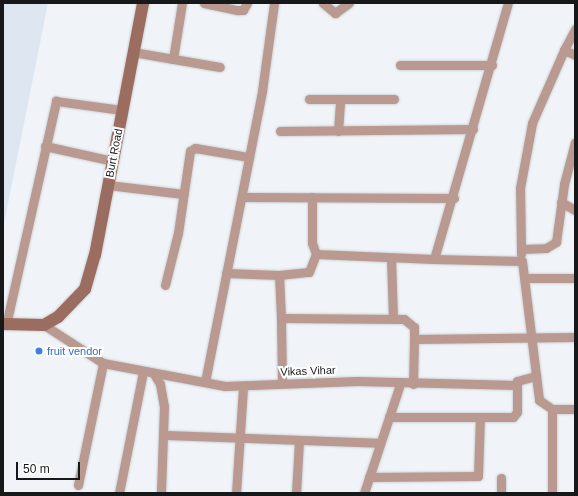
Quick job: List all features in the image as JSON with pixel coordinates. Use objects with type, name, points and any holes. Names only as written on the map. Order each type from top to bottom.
[{"type":"street","name":"Burt Road","points":[[44,325],[76,300],[91,275],[143,3]]},
{"type":"street","points":[[173,59],[182,3]]},
{"type":"street","points":[[204,3],[238,10],[247,3]]},
{"type":"street","points":[[206,382],[226,272],[242,197],[274,3]]},
{"type":"street","points":[[322,3],[335,13],[349,3]]},
{"type":"street","points":[[434,259],[454,198],[508,3]]},
{"type":"street","points":[[575,29],[532,122],[524,155],[520,188],[522,261],[526,278],[530,336],[539,400],[552,409],[575,409]]},
{"type":"street","points":[[564,50],[575,55]]},
{"type":"street","points":[[133,52],[220,67]]},
{"type":"street","points":[[400,65],[492,65]]},
{"type":"street","points":[[309,99],[394,99]]},
{"type":"street","points":[[338,130],[340,99]]},
{"type":"street","points":[[78,485],[103,363],[44,325],[4,325],[56,101],[122,110]]},
{"type":"street","points":[[280,131],[473,129]]},
{"type":"street","points":[[521,249],[552,247],[575,145]]},
{"type":"street","points":[[45,146],[113,161]]},
{"type":"street","points":[[165,285],[178,233],[183,194],[192,148],[249,157]]},
{"type":"street","points":[[108,185],[183,194]]},
{"type":"street","points":[[242,197],[454,198]]},
{"type":"street","points":[[226,272],[280,276],[309,272],[316,254],[312,243],[312,197]]},
{"type":"street","points":[[561,202],[575,210]]},
{"type":"street","points":[[316,254],[391,258],[522,261]]},
{"type":"street","points":[[391,258],[393,318]]},
{"type":"street","points":[[280,276],[282,383]]},
{"type":"street","points":[[526,278],[575,278]]},
{"type":"street","points":[[281,318],[393,318],[410,321],[414,339],[413,384]]},
{"type":"street","points":[[414,339],[530,336],[575,337]]},
{"type":"street","name":"Vikas Vihar","points":[[103,363],[154,374],[243,388],[282,383],[516,385]]},
{"type":"street","points":[[119,493],[143,372]]},
{"type":"street","points":[[154,374],[163,393],[164,435],[161,493]]},
{"type":"street","points":[[389,418],[516,416],[516,385],[521,379],[536,376]]},
{"type":"street","points":[[364,493],[400,384]]},
{"type":"street","points":[[236,493],[243,388]]},
{"type":"street","points":[[552,409],[552,493]]},
{"type":"street","points":[[369,476],[478,476],[480,417]]},
{"type":"street","points":[[164,435],[380,443]]},
{"type":"street","points":[[296,493],[299,441]]},
{"type":"street","points":[[501,478],[501,493]]},
{"type":"shaded area","points":[[3,3],[48,3],[3,229]]},
{"type":"place","name":"fruit vendor","points":[[39,351]]}]
